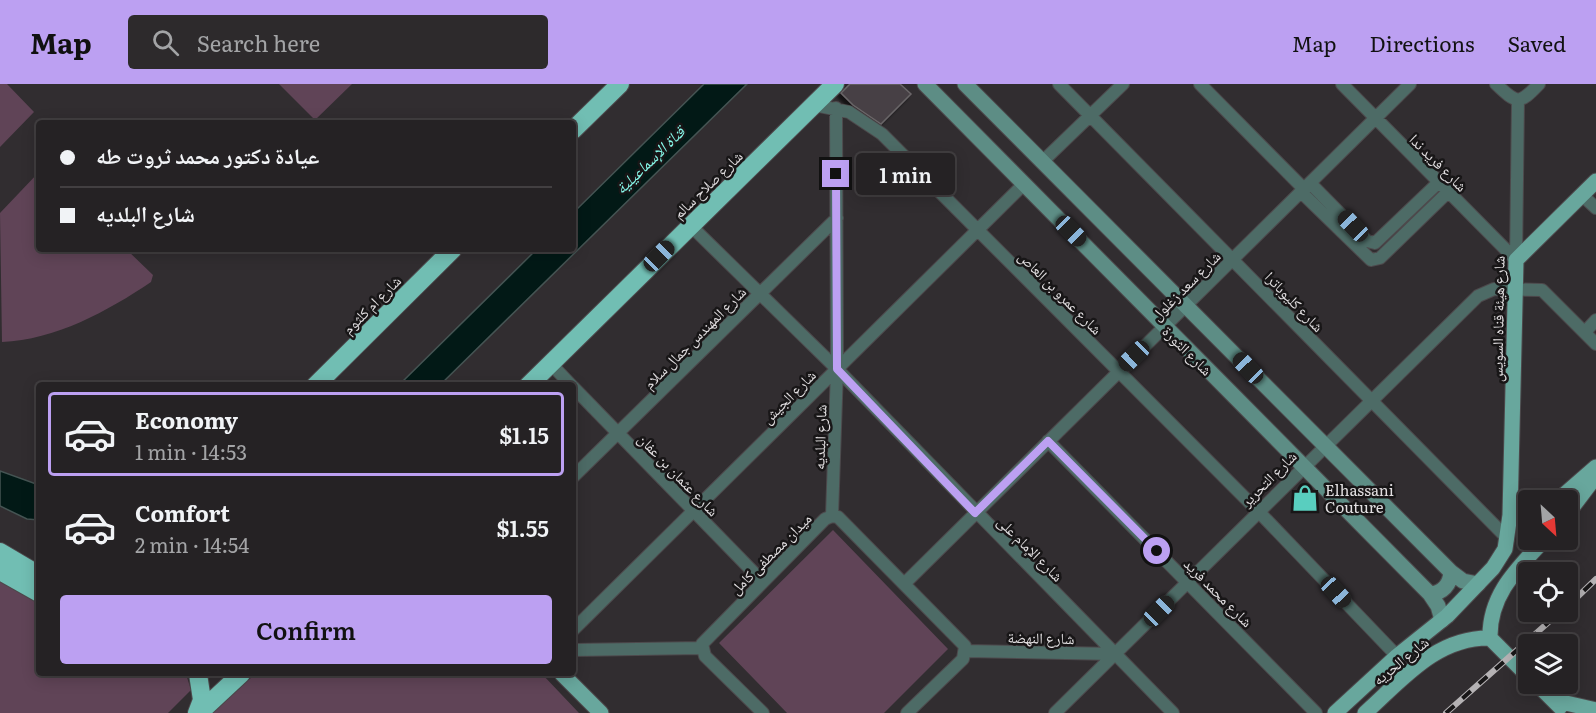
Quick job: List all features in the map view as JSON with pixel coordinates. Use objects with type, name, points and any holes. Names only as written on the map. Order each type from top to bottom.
[{"type":"highway","points":[[576,127],[620,84]]},
{"type":"highway","name":"شارع صلاح سالم","points":[[532,382],[835,84]]},
{"type":"highway","name":"شارع ام كلثوم","points":[[319,382],[450,252]]},
{"type":"highway","points":[[0,552],[36,573]]},
{"type":"highway","points":[[0,571],[36,591]]},
{"type":"highway","points":[[198,676],[202,700],[198,713]]},
{"type":"highway","points":[[198,713],[239,676]]},
{"type":"main road","points":[[1516,260],[1596,181]]},
{"type":"main road","name":"شارع هيئة قناه السويس","points":[[1508,539],[1516,260]]},
{"type":"main road","points":[[1570,490],[1596,467]]},
{"type":"main road","points":[[1578,500],[1596,476]]},
{"type":"main road","points":[[1510,515],[1518,516]]},
{"type":"main road","name":"شارع الحريه","points":[[1335,713],[1397,656],[1442,620],[1478,584],[1500,558],[1508,539]]},
{"type":"main road","points":[[1518,665],[1490,638],[1491,618],[1500,592],[1536,550]]},
{"type":"main road","name":"شارع الحريه","points":[[1367,711],[1428,657],[1458,641],[1490,638]]},
{"type":"main road","points":[[1415,642],[1428,657]]},
{"type":"main road","points":[[564,676],[601,713]]},
{"type":"main road","points":[[1356,694],[1367,711]]},
{"type":"main road","points":[[1547,694],[1566,713]]},
{"type":"main road","points":[[1553,700],[1596,710]]},
{"type":"street","name":"شارع الثورة","points":[[925,84],[1430,594],[1438,606],[1442,620]]},
{"type":"street","name":"شارع الثورة","points":[[965,84],[1451,572],[1463,581],[1478,584]]},
{"type":"street","name":"شارع كليوباترا","points":[[1059,84],[1508,539]]},
{"type":"street","points":[[1042,162],[1123,84]]},
{"type":"street","points":[[1200,84],[1305,188],[1371,260],[1380,258],[1448,192]]},
{"type":"street","name":"شارع فريد ندا","points":[[1342,84],[1516,260]]},
{"type":"street","name":"شارع سعد زغلول","points":[[904,584],[1410,84]]},
{"type":"street","points":[[1497,84],[1510,98],[1518,100],[1526,98],[1539,84]]},
{"type":"street","name":"شارع هيئة قناه السويس","points":[[1516,260],[1518,100]]},
{"type":"street","name":"شارع عمرو بن العاص","points":[[814,105],[836,108],[872,125],[1259,512],[1397,656]]},
{"type":"street","name":"شارع البلديه","points":[[832,516],[837,369],[836,108]]},
{"type":"street","points":[[1305,188],[1367,241],[1375,243],[1439,182]]},
{"type":"street","name":"شارع الجيش","points":[[576,627],[1024,184]]},
{"type":"street","points":[[1582,195],[1596,208]]},
{"type":"street","name":"شارع المهندس جمال سلام","points":[[576,474],[837,218]]},
{"type":"street","name":"شارع الإمام على","points":[[690,225],[837,369],[975,513],[1173,713]]},
{"type":"street","name":"شارع التحرير","points":[[1056,713],[1478,296],[1494,289],[1515,289]]},
{"type":"street","points":[[1515,289],[1537,289],[1547,293],[1596,344]]},
{"type":"street","points":[[1585,332],[1596,320]]},
{"type":"street","name":"شارع عثمان بن عفان","points":[[550,363],[568,382]]},
{"type":"street","name":"شارع عثمان بن عفان","points":[[576,390],[763,582]]},
{"type":"street","name":"شارع محمد فريد","points":[[1048,441],[1316,713]]},
{"type":"street","name":"ميدان مصطفى كامل","points":[[701,648],[705,640],[825,519],[832,516],[838,518],[963,643],[966,651]]},
{"type":"street","points":[[1430,594],[1443,589],[1449,582],[1451,572]]},
{"type":"street","points":[[576,650],[701,648],[705,656],[763,713]]},
{"type":"street","points":[[907,713],[963,658],[966,651]]},
{"type":"street","name":"شارع النهضة","points":[[966,651],[1115,654]]},
{"type":"shaded area","points":[[0,84],[7,84],[34,112],[0,147]]},
{"type":"shaded area","points":[[279,84],[352,84],[315,120]]},
{"type":"shaded area","points":[[36,175],[36,252],[129,252],[153,275],[151,282],[99,313],[61,330],[42,336],[2,342],[0,213]]},
{"type":"shaded area","points":[[833,530],[948,649],[884,713],[787,713],[719,643]]},
{"type":"shaded area","points":[[0,580],[36,599],[36,676],[187,676],[191,690],[168,713],[0,713]]},
{"type":"shaded area","points":[[253,676],[544,676],[579,713],[213,713]]},
{"type":"water","name":"قناة الإسماعيلية","points":[[704,84],[747,84],[576,252],[576,210]]},
{"type":"water","points":[[534,252],[576,252],[443,382],[402,382]]},
{"type":"water","points":[[0,471],[36,484],[36,520],[27,519],[0,506]]},
{"type":"building","points":[[850,84],[900,84],[911,94],[881,124],[853,105],[841,93]]},
{"type":"railway","points":[[1578,596],[1596,579]]},
{"type":"railway","points":[[1446,713],[1549,622]]},
{"type":"place","name":"Elhassani Couture","points":[[1305,498]]},
{"type":"route","points":[[836,174],[837,369],[975,513],[1048,441],[1157,551]]}]
